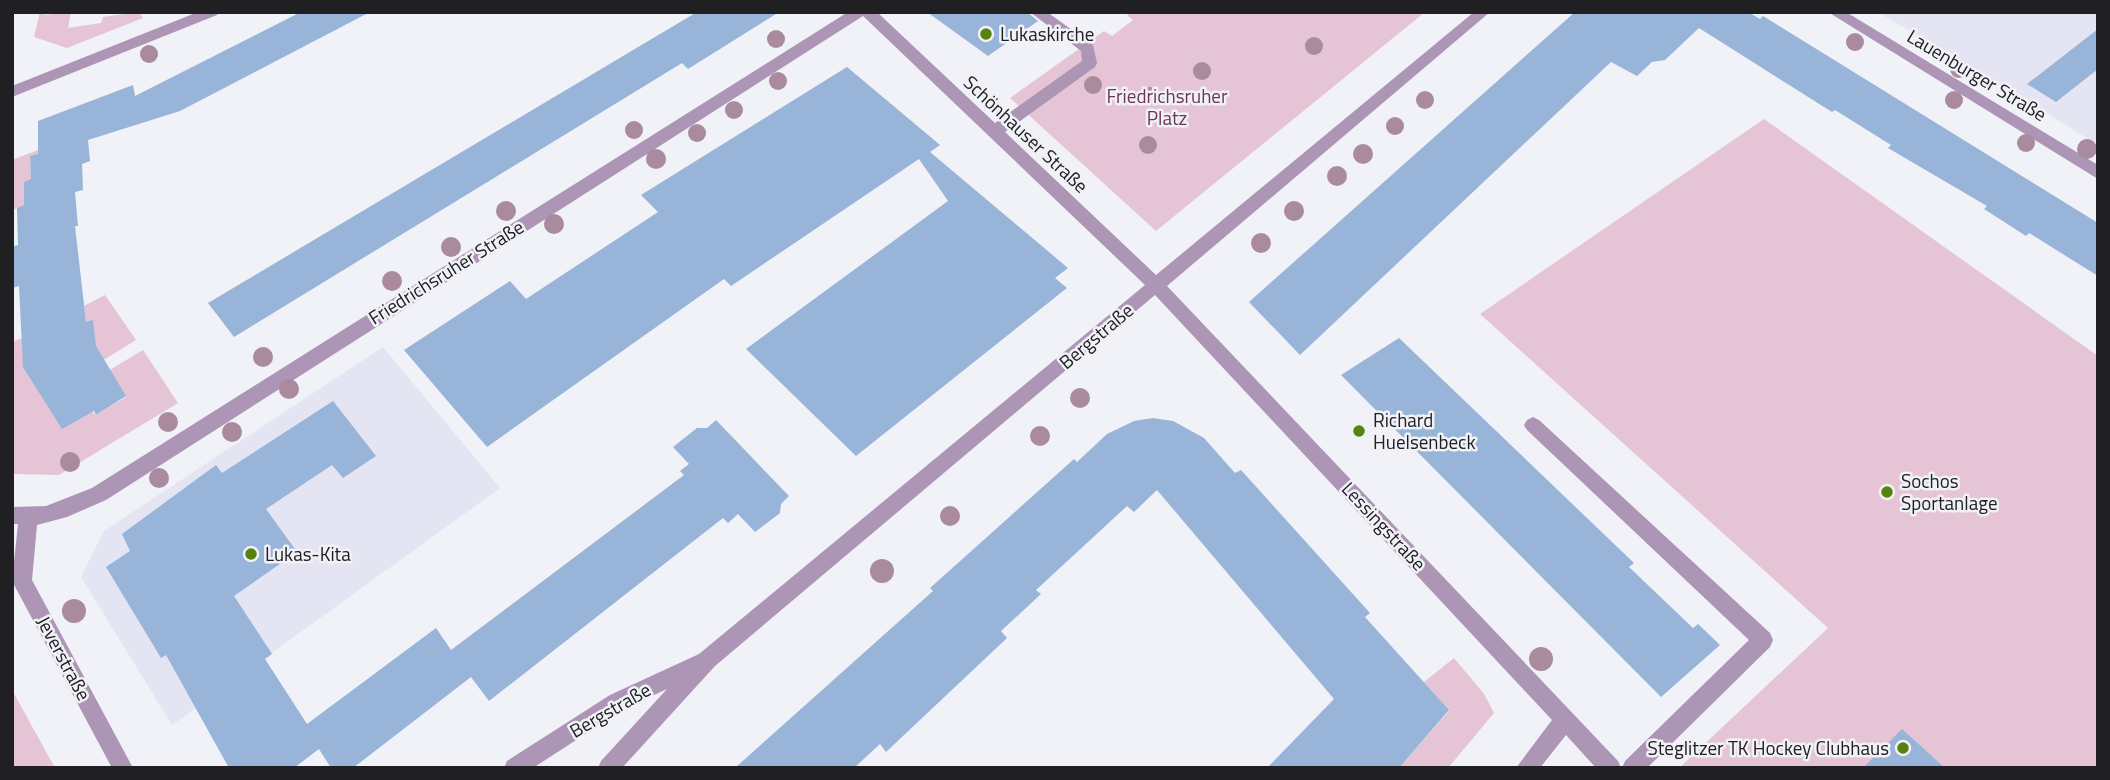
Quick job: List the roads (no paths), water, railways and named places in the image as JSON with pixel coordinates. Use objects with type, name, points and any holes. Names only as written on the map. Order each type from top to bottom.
[{"type":"street","points":[[12,92],[212,12]]},
{"type":"street","name":"Friedrichsruher Straße","points":[[20,517],[60,513],[99,494],[859,12]]},
{"type":"street","name":"Schönhauser Straße","points":[[868,12],[1156,286]]},
{"type":"street","points":[[995,131],[1090,63],[1088,49],[1037,12]]},
{"type":"street","name":"Bergstraße","points":[[608,768],[708,659],[1483,12]]},
{"type":"street","name":"Lauenburger Straße","points":[[1835,12],[2098,173]]},
{"type":"street","name":"Lessingstraße","points":[[1156,286],[1611,768]]},
{"type":"street","points":[[1533,425],[1763,640],[1632,768]]},
{"type":"street","name":"Jeverstraße","points":[[20,517],[22,581],[123,768]]},
{"type":"street","name":"Bergstraße","points":[[514,768],[617,702],[708,659]]},
{"type":"street","points":[[1527,768],[1566,720]]},
{"type":"place","name":"Lukaskirche","points":[[986,34]]},
{"type":"place","name":"Richard Huelsenbeck","points":[[1359,431]]},
{"type":"place","name":"Sochos Sportanlage","points":[[1887,492]]},
{"type":"place","name":"Lukas-Kita","points":[[251,554]]},
{"type":"place","name":"Steglitzer TK Hockey Clubhaus","points":[[1903,748]]},
{"type":"park label","name":"Friedrichsruher Platz","points":[[1167,107]]}]
